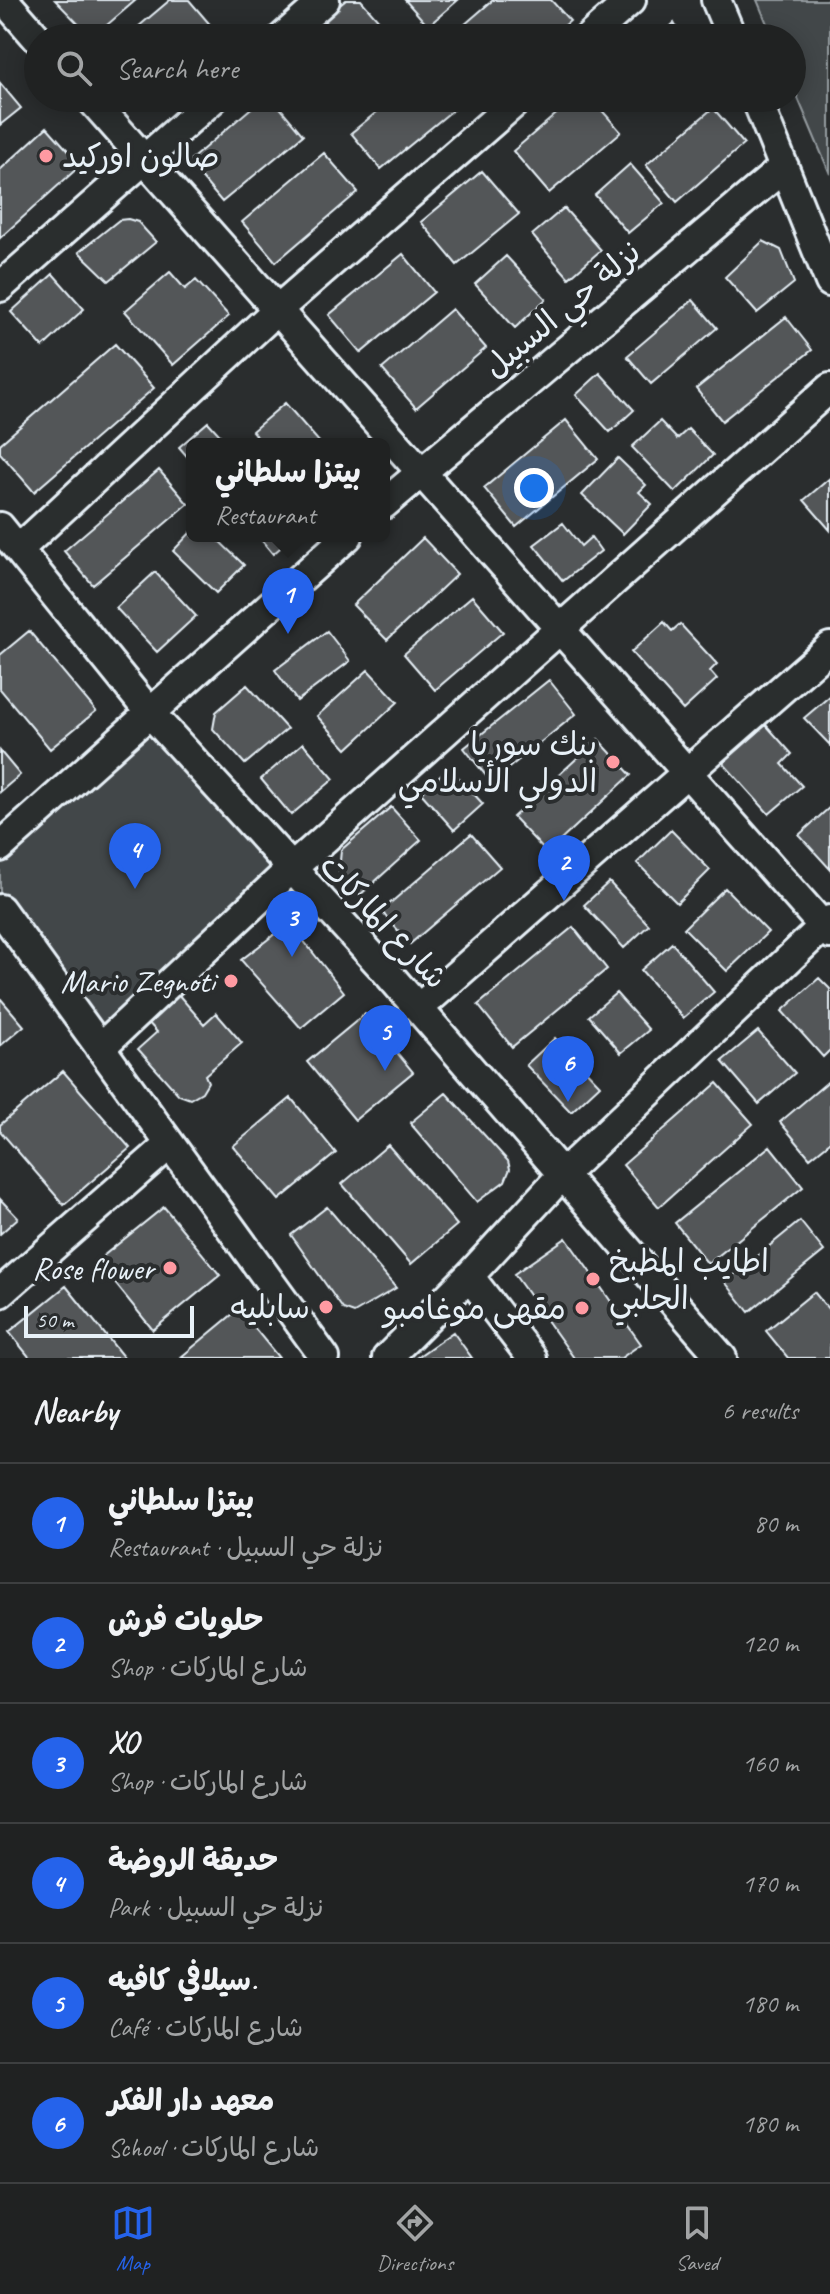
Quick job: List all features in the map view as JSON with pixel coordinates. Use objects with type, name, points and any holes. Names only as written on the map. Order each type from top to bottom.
[{"type":"street","points":[[4,0],[25,24]]},
{"type":"street","points":[[298,24],[325,0]]},
{"type":"street","points":[[604,24],[631,0]]},
{"type":"street","points":[[716,0],[726,24]]},
{"type":"street","points":[[102,112],[389,438]]},
{"type":"street","points":[[0,287],[198,112]]},
{"type":"street","points":[[19,549],[277,310],[504,112]]},
{"type":"street","points":[[762,112],[830,282]]},
{"type":"street","name":"نزلة حي السبيل","points":[[390,499],[784,167]]},
{"type":"street","points":[[100,1048],[291,869],[830,388]]},
{"type":"street","points":[[387,1358],[469,1276],[564,1173],[828,927],[390,439]]},
{"type":"street","name":"شارع الماركات","points":[[0,527],[150,713],[419,1008],[722,1358]]},
{"type":"street","points":[[0,847],[341,542]]},
{"type":"street","points":[[419,1008],[689,775],[830,647]]},
{"type":"street","points":[[0,909],[325,1358]]},
{"type":"street","points":[[0,1293],[170,1144]]},
{"type":"street","points":[[469,1276],[532,1358]]},
{"type":"shaded area","points":[[757,0],[830,0],[830,174],[804,112],[806,24],[767,24]]},
{"type":"shaded area","points":[[150,713],[291,869],[100,1048],[0,909],[0,847]]},
{"type":"building","points":[[55,0],[136,0],[108,24],[78,24]]},
{"type":"building","points":[[170,0],[189,0],[210,24],[142,24]]},
{"type":"building","points":[[346,0],[361,0],[382,24],[317,24]]},
{"type":"building","points":[[405,0],[458,0],[430,24],[426,24]]},
{"type":"building","points":[[493,0],[551,0],[570,21],[566,24],[465,24]]},
{"type":"building","points":[[0,83],[21,108],[0,125]]},
{"type":"building","points":[[247,112],[284,112],[303,135],[222,202],[188,162]]},
{"type":"building","points":[[377,112],[450,112],[381,169],[351,133]]},
{"type":"building","points":[[559,112],[603,112],[621,132],[549,193],[513,151]]},
{"type":"building","points":[[708,112],[716,112],[744,144],[677,202],[646,165]]},
{"type":"building","points":[[47,127],[81,165],[0,238],[0,170]]},
{"type":"building","points":[[324,153],[358,192],[276,262],[242,222]]},
{"type":"building","points":[[630,164],[664,203],[628,233],[595,195]]},
{"type":"building","points":[[482,171],[519,214],[457,265],[421,222]]},
{"type":"building","points":[[564,208],[601,250],[569,278],[532,235]]},
{"type":"building","points":[[119,220],[138,222],[156,242],[109,281],[79,252]]},
{"type":"building","points":[[763,241],[781,250],[794,283],[757,313],[725,277]]},
{"type":"building","points":[[403,254],[434,292],[361,353],[329,315]]},
{"type":"building","points":[[506,256],[546,299],[515,328],[475,284]]},
{"type":"building","points":[[170,272],[185,289],[196,280],[229,316],[173,365],[125,311]]},
{"type":"building","points":[[53,274],[84,309],[43,347],[11,312]]},
{"type":"building","points":[[693,300],[717,328],[651,384],[627,356]]},
{"type":"building","points":[[452,309],[486,348],[416,408],[382,369]]},
{"type":"building","points":[[786,317],[812,350],[722,421],[696,389]]},
{"type":"building","points":[[115,344],[154,388],[34,492],[0,453],[0,444]]},
{"type":"building","points":[[600,373],[634,410],[610,432],[576,395]]},
{"type":"building","points":[[285,403],[316,438],[258,438],[252,431]]},
{"type":"building","points":[[566,420],[598,459],[516,527],[484,488]]},
{"type":"building","points":[[660,421],[677,439],[688,429],[713,455],[675,492],[632,447]]},
{"type":"building","points":[[208,422],[223,438],[189,438]]},
{"type":"building","points":[[186,441],[186,455],[179,447]]},
{"type":"building","points":[[618,458],[646,485],[639,492],[652,504],[623,534],[582,495]]},
{"type":"building","points":[[159,470],[186,502],[186,506],[93,585],[64,551]]},
{"type":"building","points":[[830,478],[830,530],[804,500]]},
{"type":"building","points":[[563,523],[581,546],[591,537],[601,551],[563,581],[534,545]]},
{"type":"building","points":[[186,537],[186,542],[220,542],[244,565],[216,593],[173,551]]},
{"type":"building","points":[[423,538],[457,574],[387,640],[353,605]]},
{"type":"building","points":[[263,542],[287,542],[273,554]]},
{"type":"building","points":[[155,572],[196,616],[157,652],[116,608]]},
{"type":"building","points":[[472,596],[503,632],[435,690],[404,654]]},
{"type":"building","points":[[664,622],[672,631],[680,624],[717,664],[710,671],[717,679],[683,710],[631,652]]},
{"type":"building","points":[[29,631],[96,711],[50,749],[0,689],[0,655]]},
{"type":"building","points":[[327,631],[350,661],[297,701],[275,670]]},
{"type":"building","points":[[368,670],[398,702],[347,749],[317,716]]},
{"type":"building","points":[[549,680],[576,714],[491,782],[464,748]]},
{"type":"building","points":[[247,685],[287,729],[245,764],[213,729],[216,712]]},
{"type":"building","points":[[830,696],[830,745],[804,718]]},
{"type":"building","points":[[766,725],[792,754],[782,764],[802,786],[769,814],[723,763]]},
{"type":"building","points":[[598,739],[631,775],[547,853],[513,817]]},
{"type":"building","points":[[303,743],[334,779],[291,815],[261,779]]},
{"type":"building","points":[[0,751],[20,775],[0,792]]},
{"type":"building","points":[[449,767],[483,804],[454,830],[421,793]]},
{"type":"building","points":[[391,807],[421,840],[360,895],[339,872],[341,850]]},
{"type":"building","points":[[830,807],[830,869],[799,835]]},
{"type":"building","points":[[671,830],[710,870],[677,903],[637,863]]},
{"type":"building","points":[[471,834],[500,867],[410,944],[381,911]]},
{"type":"building","points":[[609,882],[649,925],[624,948],[584,905]]},
{"type":"building","points":[[725,888],[768,932],[727,971],[684,928]]},
{"type":"building","points":[[573,927],[607,969],[512,1047],[478,1005]]},
{"type":"building","points":[[280,930],[295,930],[344,992],[301,1028],[241,960]]},
{"type":"building","points":[[672,943],[714,992],[683,1018],[641,970]]},
{"type":"building","points":[[819,978],[830,989],[830,1050],[823,1057],[782,1011]]},
{"type":"building","points":[[177,993],[204,1024],[216,1013],[242,1043],[205,1075],[208,1082],[202,1092],[190,1099],[179,1095],[138,1049],[157,1032],[146,1020]]},
{"type":"building","points":[[616,993],[649,1030],[621,1053],[589,1016]]},
{"type":"building","points":[[0,998],[24,1026],[0,1046]]},
{"type":"building","points":[[365,1014],[413,1072],[355,1120],[307,1062]]},
{"type":"building","points":[[758,1031],[795,1073],[759,1104],[722,1061]]},
{"type":"building","points":[[555,1038],[600,1085],[571,1112],[526,1065]]},
{"type":"building","points":[[63,1071],[130,1148],[64,1205],[0,1131],[0,1125]]},
{"type":"building","points":[[830,1080],[830,1142],[810,1158],[780,1122]]},
{"type":"building","points":[[717,1083],[753,1124],[659,1207],[623,1165]]},
{"type":"building","points":[[446,1093],[508,1161],[510,1169],[505,1181],[477,1202],[410,1123]]},
{"type":"building","points":[[291,1098],[336,1153],[279,1200],[233,1146]]},
{"type":"building","points":[[388,1145],[457,1225],[411,1264],[342,1184]]},
{"type":"building","points":[[770,1146],[803,1187],[708,1264],[675,1223]]},
{"type":"building","points":[[0,1199],[18,1218],[0,1234]]},
{"type":"building","points":[[164,1207],[220,1275],[153,1330],[97,1261]]},
{"type":"building","points":[[327,1207],[396,1288],[354,1313],[343,1309],[291,1235]]},
{"type":"building","points":[[800,1221],[824,1251],[749,1312],[725,1282]]},
{"type":"building","points":[[566,1238],[641,1344],[621,1358],[574,1358],[514,1274]]},
{"type":"building","points":[[66,1286],[124,1358],[30,1358],[9,1332]]},
{"type":"building","points":[[814,1292],[830,1311],[830,1358],[788,1358],[766,1331]]},
{"type":"building","points":[[239,1309],[279,1358],[181,1357]]},
{"type":"building","points":[[453,1332],[472,1358],[416,1358]]},
{"type":"place","name":"صالون اوركيد","points":[[46,156]]},
{"type":"place","name":"بيتزا سلطاني","points":[[288,634]]},
{"type":"place","name":"بنك سوريا الدولي الأسلامي","points":[[613,762]]},
{"type":"place","name":"حديقة الروضة","points":[[135,889]]},
{"type":"place","name":"حلويات فرش","points":[[564,901]]},
{"type":"place","name":"XO","points":[[292,957]]},
{"type":"place","name":"Mario Zegnoti","points":[[231,981]]},
{"type":"place","name":"سيلافي كافيه.","points":[[385,1071]]},
{"type":"place","name":"معهد دار الفكر","points":[[568,1102]]},
{"type":"place","name":"Rose flower","points":[[170,1268]]},
{"type":"place","name":"اطايب المطبخ الحلبي","points":[[593,1279]]},
{"type":"place","name":"سابليه","points":[[326,1307]]},
{"type":"place","name":"مقهى موغامبو","points":[[582,1308]]}]
